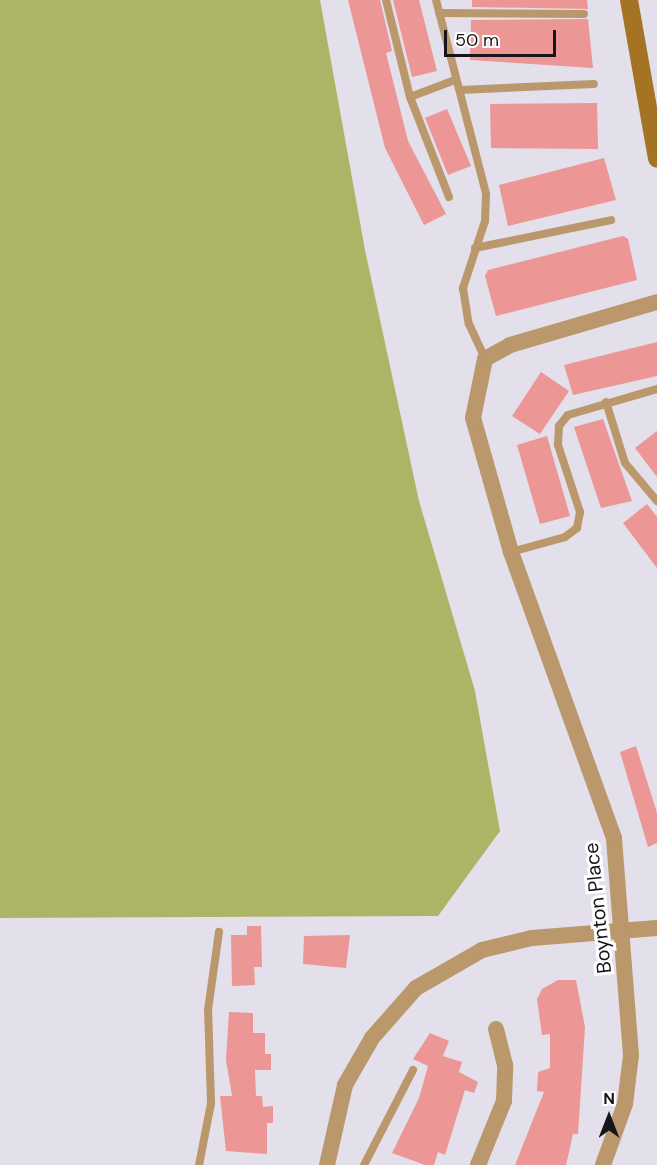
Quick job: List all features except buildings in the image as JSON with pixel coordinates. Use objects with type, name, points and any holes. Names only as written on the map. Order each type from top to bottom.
[{"type":"main road","points":[[628,0],[657,159]]},
{"type":"street","points":[[485,359],[510,345],[657,302]]},
{"type":"street","name":"Boynton Place","points":[[485,359],[473,418],[511,552],[614,838],[624,929],[631,1055],[625,1104],[603,1165]]},
{"type":"street","points":[[327,1165],[345,1085],[372,1038],[417,988],[482,950],[532,938],[657,928]]},
{"type":"street","points":[[478,1165],[504,1101],[505,1065],[496,1029]]},
{"type":"lane","points":[[386,0],[410,97],[449,197]]},
{"type":"lane","points":[[436,0],[486,194],[475,248],[463,288],[469,324],[485,359]]},
{"type":"lane","points":[[439,13],[584,14]]},
{"type":"lane","points":[[410,97],[455,80]]},
{"type":"lane","points":[[461,90],[594,84]]},
{"type":"lane","points":[[475,248],[611,220]]},
{"type":"lane","points":[[511,552],[565,537],[577,528],[580,512],[558,445],[559,426],[568,415],[606,402],[657,389]]},
{"type":"lane","points":[[606,402],[625,463],[654,490],[657,501]]},
{"type":"lane","points":[[200,1165],[211,1103],[208,1010],[219,932]]},
{"type":"lane","points":[[364,1165],[413,1070]]},
{"type":"green space","points":[[0,0],[320,0],[365,250],[419,501],[475,691],[500,831],[438,916],[0,918]]}]
